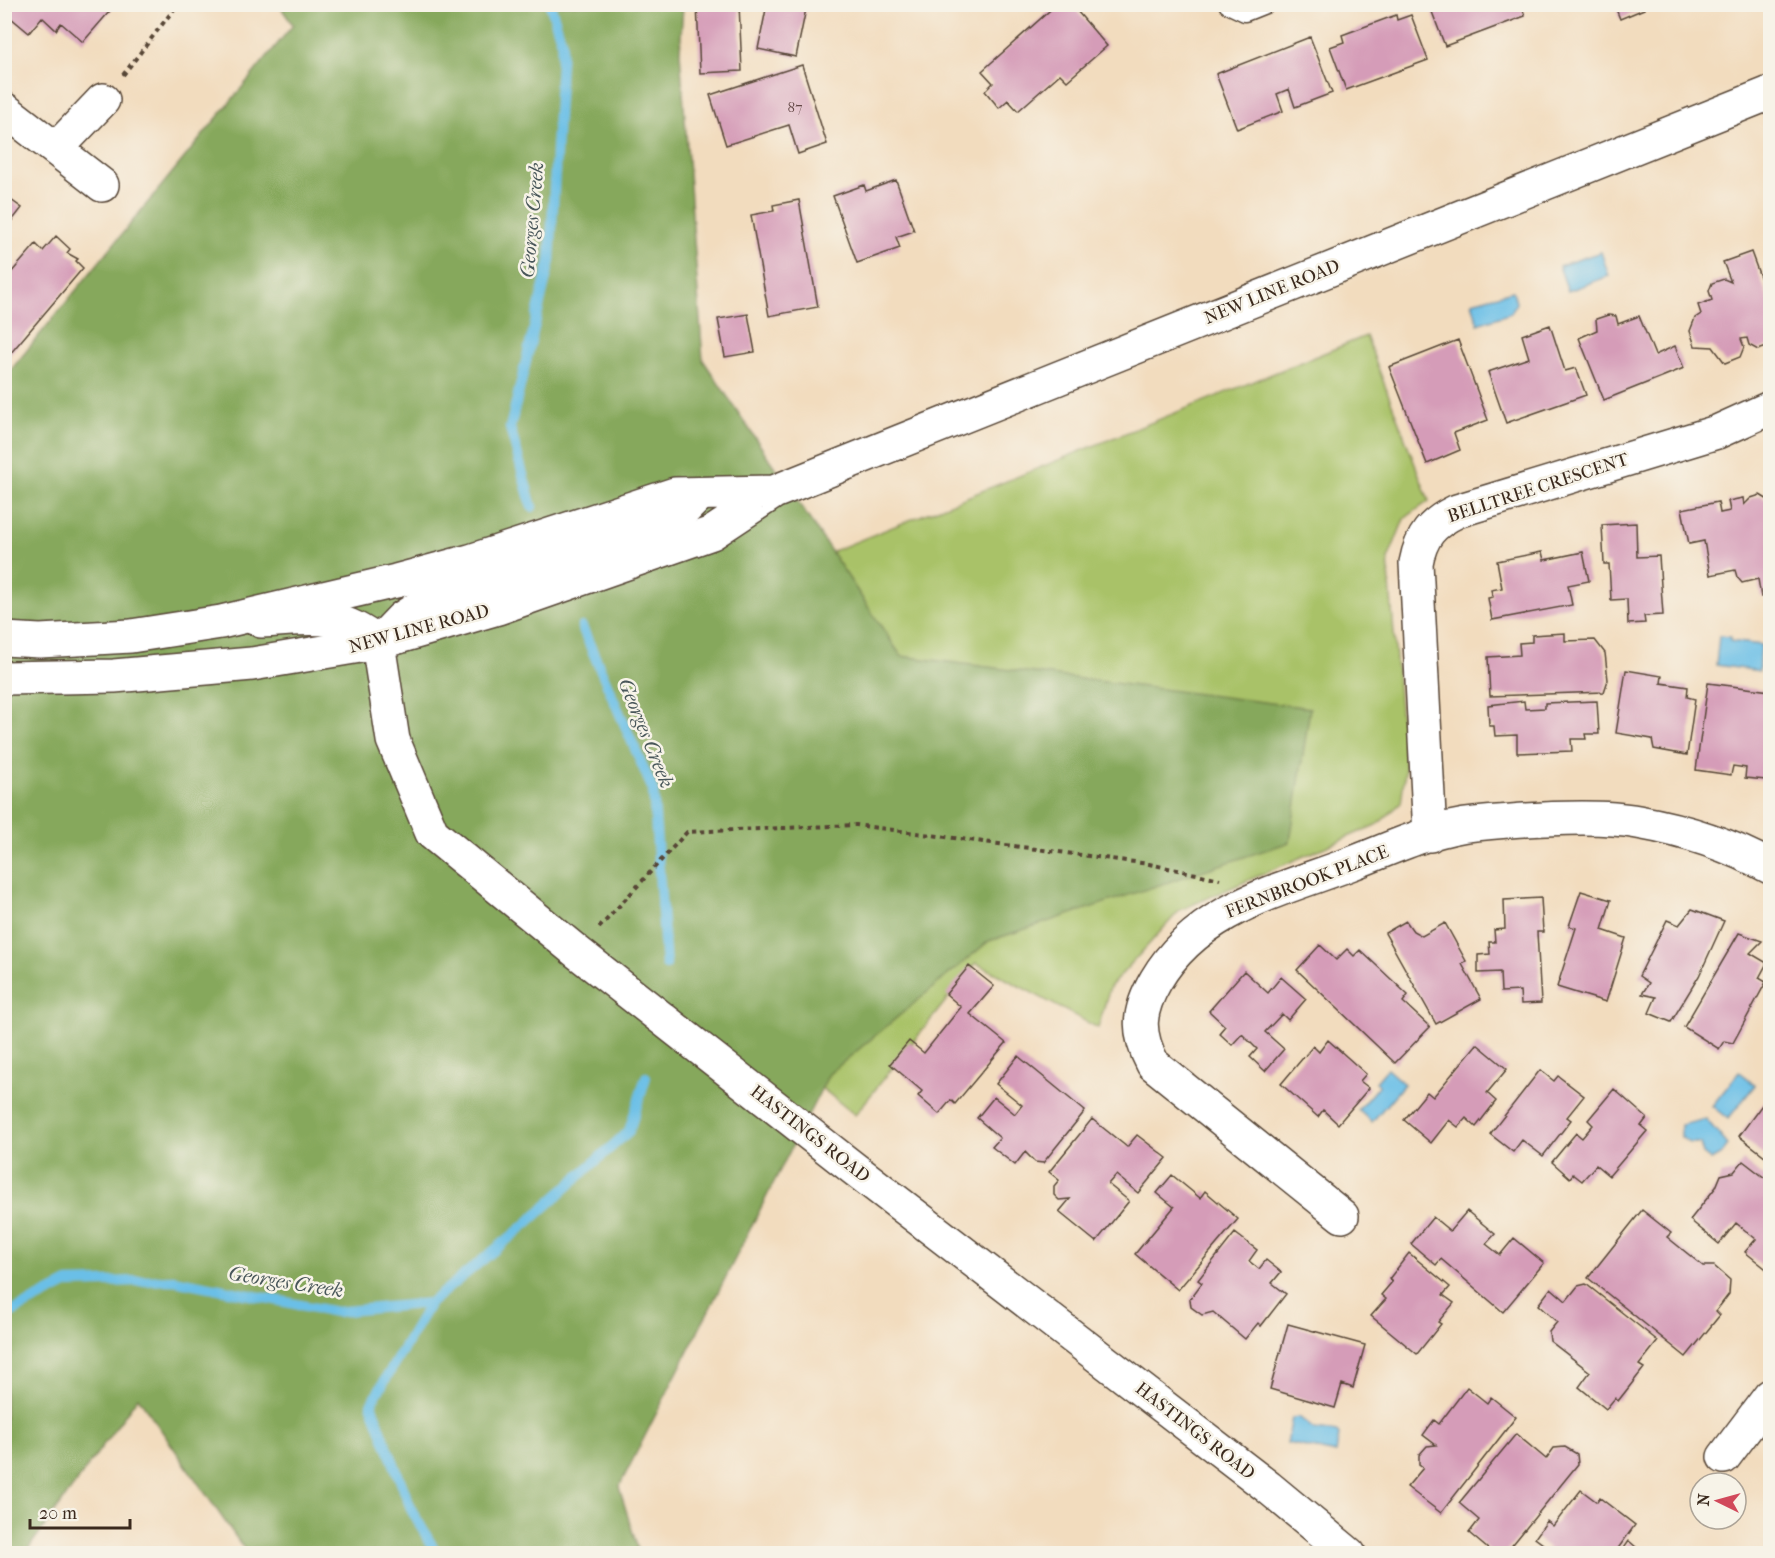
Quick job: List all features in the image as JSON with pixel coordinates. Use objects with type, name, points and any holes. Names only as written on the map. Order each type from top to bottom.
[{"type":"main road","name":"NEW LINE ROAD","points":[[4,678],[114,676],[252,664],[378,643],[498,608],[712,533],[774,492],[1770,93]]},
{"type":"main road","points":[[56,148],[103,100]]},
{"type":"main road","points":[[4,109],[102,184]]},
{"type":"main road","name":"BELLTREE CRESCENT","points":[[1430,835],[1416,563],[1419,545],[1428,530],[1440,519],[1457,512],[1716,432],[1770,408]]},
{"type":"main road","name":"NEW LINE ROAD","points":[[4,639],[40,641],[131,636],[221,622],[396,581],[470,561],[675,494],[774,492]]},
{"type":"main road","points":[[221,622],[324,618],[342,621],[360,629],[378,643],[402,618],[433,598],[682,512],[699,495]]},
{"type":"main road","name":"HASTINGS ROAD","points":[[378,643],[393,740],[432,833],[577,952],[1268,1487],[1349,1554]]},
{"type":"main road","name":"FERNBROOK PLACE","points":[[1342,1216],[1153,1064],[1142,1044],[1140,1023],[1148,995],[1165,965],[1191,935],[1224,913],[1430,835],[1473,824],[1580,819],[1636,822],[1703,838],[1770,867]]},
{"type":"main road","points":[[1724,1457],[1770,1396]]},
{"type":"lane","points":[[1228,4],[1245,12],[1265,4]]},
{"type":"path","points":[[103,100],[178,4]]},
{"type":"path","points":[[577,952],[687,832],[856,825],[1149,864],[1225,880]]},
{"type":"green space","points":[[279,5],[683,5],[680,52],[703,360],[901,656],[1310,708],[1290,842],[989,941],[829,1074],[619,1487],[639,1553],[247,1553],[138,1397],[25,1553],[5,1554],[5,377],[293,25]]},
{"type":"green space","points":[[1366,336],[1429,501],[1404,519],[1388,559],[1405,771],[1401,803],[1378,824],[1180,910],[1110,987],[1098,1028],[976,963],[855,1115],[662,959],[605,643]]},
{"type":"water","points":[[1601,252],[1609,276],[1568,291],[1559,266]]},
{"type":"water","points":[[1513,291],[1516,303],[1511,313],[1478,324],[1472,302]]},
{"type":"water","points":[[1719,636],[1730,637],[1730,641],[1761,645],[1759,671],[1716,665]]},
{"type":"water","points":[[1387,1069],[1404,1084],[1372,1122],[1358,1110],[1379,1085],[1376,1082]]},
{"type":"water","points":[[1739,1072],[1755,1085],[1728,1119],[1712,1106]]},
{"type":"water","points":[[1706,1119],[1728,1145],[1720,1155],[1711,1160],[1703,1154],[1700,1143],[1689,1143],[1681,1137],[1681,1125]]},
{"type":"water","points":[[1299,1417],[1314,1429],[1337,1432],[1339,1435],[1336,1453],[1287,1443],[1292,1418]]},
{"type":"building","points":[[8,4],[116,4],[83,42],[61,23],[56,30],[42,17],[29,33],[4,12]]},
{"type":"building","points":[[697,4],[739,4],[742,71],[700,73]]},
{"type":"building","points":[[767,4],[807,4],[796,57],[758,49]]},
{"type":"building","points":[[1057,4],[1071,4],[1107,46],[1067,81],[1060,74],[1018,111],[1008,100],[999,108],[985,91],[993,83],[982,71]]},
{"type":"building","points":[[1429,4],[1521,4],[1525,16],[1445,46]]},
{"type":"building","points":[[1614,4],[1642,4],[1644,9],[1620,19]]},
{"type":"building","points":[[1396,15],[1397,20],[1411,15],[1428,60],[1346,90],[1330,47],[1344,42],[1342,35]]},
{"type":"building","points":[[1310,37],[1332,93],[1295,107],[1289,89],[1277,94],[1283,111],[1237,129],[1216,74]]},
{"type":"building","points":[[802,65],[827,144],[798,154],[789,125],[726,145],[710,95]]},
{"type":"building","points":[[896,180],[914,231],[896,237],[900,248],[857,263],[833,196],[864,185],[866,191]]},
{"type":"building","points":[[4,195],[22,208],[4,231]]},
{"type":"building","points":[[799,200],[818,307],[769,316],[751,215],[774,211],[773,205]]},
{"type":"building","points":[[56,236],[70,249],[67,253],[78,259],[76,261],[83,268],[4,361],[4,281],[36,244],[43,251]]},
{"type":"building","points":[[1751,252],[1770,304],[1770,346],[1758,350],[1749,345],[1747,338],[1741,339],[1744,347],[1740,357],[1725,363],[1713,347],[1695,346],[1690,331],[1695,318],[1701,314],[1698,305],[1712,300],[1709,291],[1712,283],[1724,279],[1731,282],[1723,262]]},
{"type":"building","points":[[748,314],[755,352],[725,357],[718,319]]},
{"type":"building","points":[[1608,315],[1616,316],[1618,324],[1639,316],[1655,355],[1675,346],[1684,368],[1604,400],[1579,338],[1597,330],[1596,319]]},
{"type":"building","points":[[1550,325],[1565,371],[1576,368],[1586,395],[1506,423],[1488,372],[1529,358],[1522,335]]},
{"type":"building","points":[[1458,340],[1488,420],[1454,433],[1460,450],[1427,464],[1389,367]]},
{"type":"building","points":[[1760,495],[1770,501],[1770,595],[1761,597],[1758,579],[1742,583],[1735,570],[1710,575],[1704,541],[1689,544],[1682,509],[1718,502],[1720,513],[1730,511],[1728,501],[1743,498],[1744,505],[1751,498]]},
{"type":"building","points":[[1636,523],[1637,557],[1659,556],[1663,615],[1644,616],[1645,623],[1628,624],[1627,599],[1611,600],[1609,564],[1604,564],[1602,525]]},
{"type":"building","points":[[1542,552],[1544,560],[1583,552],[1589,581],[1568,585],[1572,605],[1492,620],[1488,598],[1493,597],[1491,590],[1502,588],[1497,561]]},
{"type":"building","points":[[1565,633],[1565,641],[1595,640],[1605,653],[1608,680],[1604,692],[1490,696],[1488,657],[1520,655],[1519,643],[1532,642],[1532,635]]},
{"type":"building","points":[[1626,670],[1662,676],[1661,683],[1688,687],[1687,697],[1695,699],[1687,755],[1654,749],[1652,739],[1616,733]]},
{"type":"building","points":[[1708,683],[1770,691],[1770,773],[1767,773],[1766,780],[1745,778],[1746,768],[1733,766],[1731,775],[1696,770]]},
{"type":"building","points":[[1524,701],[1525,709],[1545,708],[1545,703],[1597,701],[1599,734],[1585,734],[1586,739],[1571,739],[1572,751],[1517,753],[1517,735],[1495,736],[1494,726],[1489,726],[1488,705]]},
{"type":"building","points":[[1581,891],[1611,900],[1602,930],[1626,938],[1606,1002],[1557,987],[1576,928],[1569,926]]},
{"type":"building","points":[[1541,898],[1543,932],[1537,932],[1541,1003],[1521,1004],[1520,991],[1501,992],[1500,972],[1478,973],[1478,955],[1490,954],[1489,942],[1495,942],[1494,930],[1505,929],[1504,900]]},
{"type":"building","points":[[1692,909],[1724,921],[1699,976],[1671,1022],[1649,1013],[1656,997],[1642,994],[1649,983],[1639,976],[1667,920],[1679,925]]},
{"type":"building","points":[[1406,921],[1413,931],[1422,936],[1445,923],[1466,961],[1462,964],[1481,999],[1436,1024],[1385,933]]},
{"type":"building","points":[[1739,933],[1762,941],[1750,953],[1767,963],[1759,978],[1766,982],[1733,1043],[1724,1041],[1719,1049],[1684,1027]]},
{"type":"building","points":[[1320,945],[1336,960],[1347,949],[1354,956],[1360,950],[1408,995],[1403,1002],[1430,1027],[1395,1063],[1297,970]]},
{"type":"building","points":[[969,966],[994,986],[970,1014],[1006,1043],[955,1104],[951,1100],[939,1114],[918,1096],[922,1091],[890,1064],[909,1041],[924,1053],[961,1007],[946,994]]},
{"type":"building","points":[[1244,971],[1268,993],[1281,977],[1306,999],[1288,1020],[1282,1014],[1265,1032],[1284,1049],[1265,1071],[1250,1057],[1257,1049],[1242,1034],[1232,1045],[1219,1033],[1225,1026],[1209,1011]]},
{"type":"building","points":[[1328,1040],[1366,1074],[1360,1081],[1369,1088],[1338,1124],[1323,1110],[1318,1117],[1281,1084],[1313,1046],[1319,1052]]},
{"type":"building","points":[[1477,1044],[1507,1069],[1487,1093],[1496,1101],[1476,1127],[1466,1118],[1458,1127],[1449,1120],[1431,1143],[1404,1120],[1427,1092],[1433,1097]]},
{"type":"building","points":[[1018,1056],[1085,1111],[1043,1163],[1035,1162],[1025,1152],[1015,1165],[992,1147],[1000,1138],[977,1118],[994,1097],[1015,1114],[1022,1105],[996,1084]]},
{"type":"building","points":[[1540,1070],[1554,1081],[1558,1076],[1584,1096],[1567,1117],[1571,1120],[1543,1156],[1522,1140],[1513,1152],[1490,1134]]},
{"type":"building","points":[[1614,1089],[1647,1118],[1641,1126],[1647,1131],[1609,1176],[1596,1165],[1582,1181],[1573,1174],[1570,1178],[1552,1162],[1576,1133],[1582,1138],[1593,1125],[1588,1120]]},
{"type":"building","points":[[1770,1094],[1770,1160],[1739,1136]]},
{"type":"building","points":[[1092,1119],[1127,1147],[1137,1135],[1167,1158],[1138,1193],[1116,1175],[1108,1184],[1129,1201],[1096,1242],[1059,1212],[1070,1199],[1059,1200],[1054,1195],[1054,1186],[1059,1180],[1049,1172]]},
{"type":"building","points":[[1743,1161],[1769,1181],[1770,1179],[1770,1272],[1745,1252],[1756,1239],[1736,1223],[1719,1244],[1690,1220],[1716,1187],[1721,1175],[1734,1172]]},
{"type":"building","points":[[1172,1175],[1200,1198],[1205,1191],[1238,1219],[1178,1290],[1135,1254],[1174,1207],[1157,1193]]},
{"type":"building","points":[[1642,1210],[1671,1233],[1667,1237],[1703,1266],[1714,1266],[1730,1280],[1729,1294],[1716,1311],[1720,1315],[1686,1357],[1588,1278]]},
{"type":"building","points":[[1467,1211],[1495,1234],[1486,1244],[1500,1255],[1514,1238],[1544,1263],[1503,1312],[1441,1259],[1436,1265],[1411,1244],[1433,1217],[1450,1231]]},
{"type":"building","points":[[1235,1233],[1257,1250],[1249,1261],[1259,1269],[1266,1260],[1281,1272],[1272,1283],[1286,1294],[1261,1326],[1258,1323],[1245,1339],[1213,1312],[1202,1315],[1191,1307],[1190,1299],[1202,1283],[1198,1280]]},
{"type":"building","points":[[1409,1253],[1450,1287],[1443,1295],[1454,1303],[1438,1322],[1441,1324],[1417,1354],[1371,1316],[1386,1299],[1381,1295],[1392,1282],[1389,1279]]},
{"type":"building","points":[[1586,1284],[1658,1341],[1639,1365],[1644,1368],[1618,1401],[1615,1398],[1606,1409],[1579,1387],[1590,1372],[1550,1341],[1549,1332],[1557,1322],[1538,1305],[1551,1288],[1566,1301],[1578,1286]]},
{"type":"building","points":[[1288,1324],[1365,1345],[1353,1388],[1342,1384],[1335,1408],[1270,1389]]},
{"type":"building","points":[[1467,1387],[1487,1403],[1491,1397],[1516,1417],[1441,1513],[1407,1487],[1423,1468],[1419,1465],[1419,1455],[1427,1446],[1436,1445],[1423,1435],[1434,1420],[1439,1424]]},
{"type":"building","points":[[1516,1434],[1546,1459],[1554,1448],[1565,1447],[1577,1454],[1578,1464],[1505,1554],[1494,1554],[1469,1533],[1479,1520],[1459,1503]]},
{"type":"building","points":[[1581,1490],[1597,1502],[1600,1498],[1635,1525],[1614,1554],[1540,1554],[1543,1550],[1551,1550],[1535,1538],[1547,1521],[1553,1526]]},
{"type":"building","points":[[1629,1541],[1644,1554],[1620,1554]]},
{"type":"waterway","name":"Georges Creek","points":[[532,507],[510,428],[550,261],[562,43],[550,4]]},
{"type":"waterway","name":"Georges Creek","points":[[582,627],[653,790],[666,965]]},
{"type":"waterway","name":"Georges Creek","points":[[4,1316],[68,1283],[174,1280],[336,1312],[430,1303],[525,1225],[629,1131],[646,1077]]},
{"type":"waterway","points":[[430,1303],[371,1404],[412,1511],[437,1554]]}]
